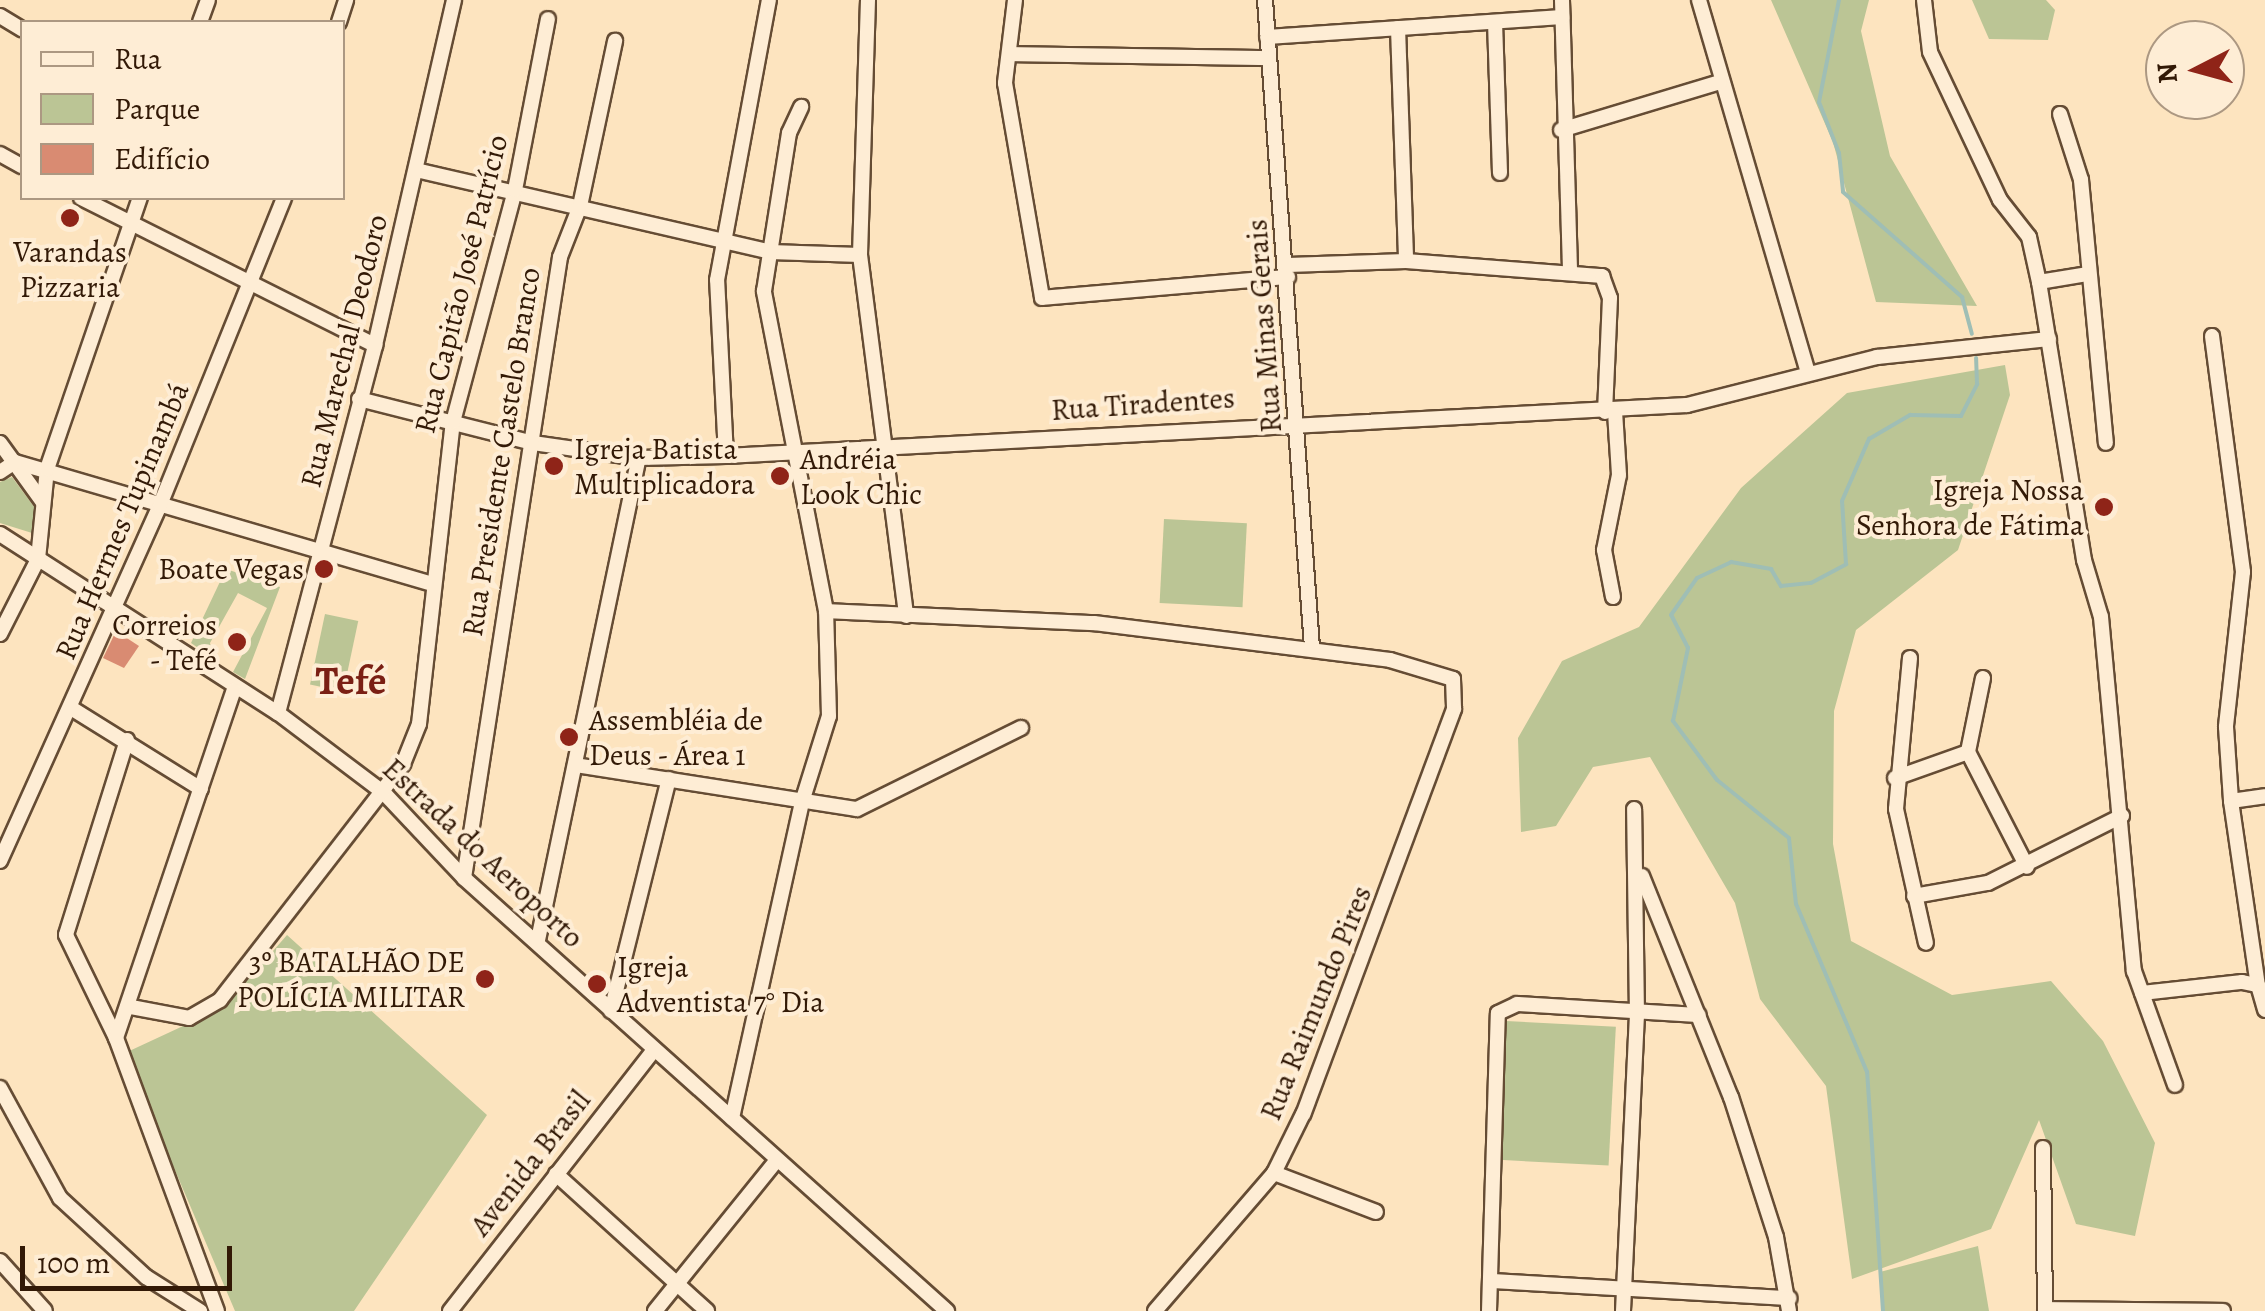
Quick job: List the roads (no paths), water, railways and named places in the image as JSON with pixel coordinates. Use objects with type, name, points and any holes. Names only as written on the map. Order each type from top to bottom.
[{"type":"street","name":"Rua Marechal Deodoro","points":[[278,713],[376,345],[454,0]]},
{"type":"street","points":[[726,456],[716,280],[769,0]]},
{"type":"street","points":[[868,0],[860,255],[906,616]]},
{"type":"street","points":[[1015,0],[1012,54],[1005,83],[1042,298],[1406,261],[1570,271],[1608,284],[1610,411],[1619,475],[1604,550],[1613,597]]},
{"type":"street","name":"Rua Minas Gerais","points":[[1265,0],[1299,421],[1312,648]]},
{"type":"street","points":[[1562,0],[1561,130],[1570,271]]},
{"type":"street","points":[[1699,0],[1808,372]]},
{"type":"street","points":[[1924,0],[1930,52],[2000,200],[2028,237],[2040,282],[2084,560],[2102,617],[2142,993],[2175,1085]]},
{"type":"street","points":[[1267,37],[1562,18]]},
{"type":"street","name":"Rua Capitão José Patrício","points":[[131,1007],[178,1018],[211,1008],[384,793],[419,724],[452,422],[515,190],[548,19]]},
{"type":"street","points":[[1495,22],[1500,173]]},
{"type":"street","points":[[1398,28],[1406,261]]},
{"type":"street","name":"Rua Presidente Castelo Branco","points":[[464,878],[560,258],[580,206],[615,40]]},
{"type":"street","points":[[1012,54],[1268,58]]},
{"type":"street","points":[[1561,130],[1720,82]]},
{"type":"street","points":[[732,1118],[802,802],[829,716],[826,611],[764,291],[789,133],[801,107]]},
{"type":"street","points":[[2060,114],[2080,180],[2106,443]]},
{"type":"street","points":[[416,170],[770,252],[860,255]]},
{"type":"street","points":[[85,200],[251,287],[376,345]]},
{"type":"street","points":[[0,634],[38,559],[47,469],[139,200]]},
{"type":"street","name":"Rua Hermes Tupinambá","points":[[0,862],[160,506],[283,200]]},
{"type":"street","points":[[2040,282],[2088,274]]},
{"type":"street","points":[[2212,336],[2242,572],[2226,727],[2231,801],[2265,1010]]},
{"type":"street","name":"Rua Tiradentes","points":[[359,399],[533,444],[639,458],[726,456],[883,443],[1299,421],[1610,411],[1724,400],[1808,372],[2049,339]]},
{"type":"street","points":[[0,443],[42,502]]},
{"type":"street","points":[[538,940],[639,458]]},
{"type":"street","points":[[0,472],[14,462],[47,469],[322,557],[432,584]]},
{"type":"street","name":"Estrada do Aeroporto","points":[[0,534],[234,690],[278,713],[384,793],[464,878],[538,940],[611,1011],[946,1311]]},
{"type":"street","points":[[826,611],[1094,623],[1312,648]]},
{"type":"street","name":"Rua Raimundo Pires","points":[[1160,1310],[1274,1172],[1398,873],[1454,709],[1453,679],[1312,648]]},
{"type":"street","points":[[1910,658],[1894,778],[1926,943]]},
{"type":"street","points":[[1983,678],[1968,752],[2026,867]]},
{"type":"street","points":[[116,1038],[131,1007],[234,690]]},
{"type":"street","points":[[71,708],[201,788]]},
{"type":"street","points":[[574,764],[802,802],[869,805],[1022,728]]},
{"type":"street","points":[[127,740],[66,928],[116,1038],[217,1311]]},
{"type":"street","points":[[1894,778],[1968,752]]},
{"type":"street","points":[[611,1011],[669,779]]},
{"type":"street","points":[[2231,801],[2265,796]]},
{"type":"street","points":[[1623,1311],[1638,1016],[1640,871],[1634,809]]},
{"type":"street","points":[[1914,896],[2026,867],[2122,816]]},
{"type":"street","points":[[1491,1281],[1790,1304],[1699,1015],[1640,871]]},
{"type":"street","points":[[2142,993],[2258,985]]},
{"type":"street","points":[[1489,1311],[1494,1024],[1508,1005],[1638,1016],[1699,1015]]},
{"type":"street","name":"Avenida Brasil","points":[[450,1311],[654,1050]]},
{"type":"street","points":[[0,1088],[60,1198],[146,1276],[200,1311]]},
{"type":"street","points":[[2043,1148],[2045,1310],[2223,1311]]},
{"type":"street","points":[[655,1311],[776,1161]]},
{"type":"street","points":[[1274,1172],[1376,1212]]},
{"type":"street","points":[[556,1174],[707,1311]]},
{"type":"street","points":[[0,1261],[45,1311]]},
{"type":"waterway","points":[[1839,0],[1819,102],[1839,153],[1843,192],[1962,297],[1972,334]]},
{"type":"waterway","points":[[1883,1311],[1867,1072],[1796,904],[1789,838],[1717,780],[1673,721],[1688,648],[1671,615],[1697,578],[1731,562],[1771,569],[1781,586],[1811,583],[1846,564],[1842,501],[1869,439],[1910,415],[1961,416],[1977,384],[1976,358]]},
{"type":"place","name":"Varandas Pizzaria","points":[[70,218]]},
{"type":"place","name":"Igreja Batista Multiplicadora","points":[[554,466]]},
{"type":"place","name":"Andréia Look Chic","points":[[780,476]]},
{"type":"place","name":"Igreja Nossa Senhora de Fátima","points":[[2104,507]]},
{"type":"place","name":"Boate Vegas","points":[[324,569]]},
{"type":"place","name":"Correios - Tefé","points":[[237,642]]},
{"type":"place","name":"Assembléia de Deus - Área 1","points":[[569,737]]},
{"type":"place","name":"3º BATALHÃO DE POLÍCIA MILITAR","points":[[485,979]]},
{"type":"place","name":"Igreja Adventista 7° Dia","points":[[597,984]]},
{"type":"district","name":"Tefé","points":[[351,681]]}]
